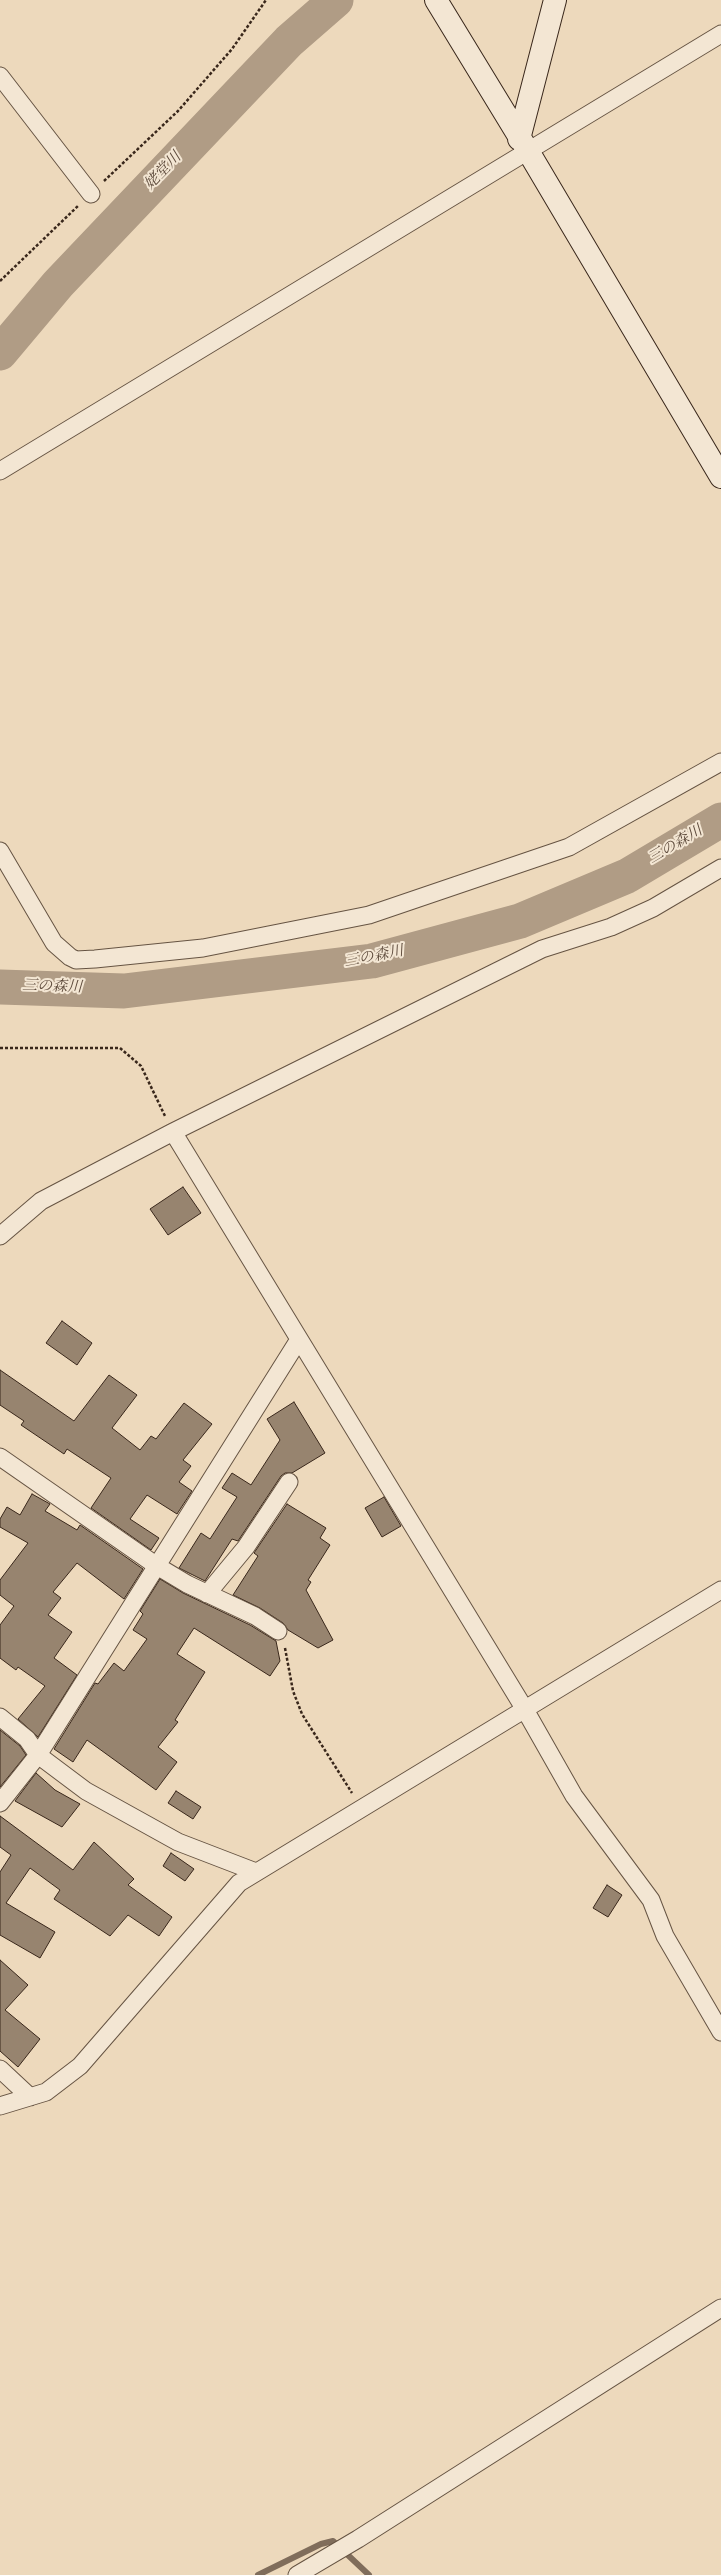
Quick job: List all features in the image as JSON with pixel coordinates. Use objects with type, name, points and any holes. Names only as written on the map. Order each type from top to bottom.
[{"type":"street","points":[[436,0],[721,477]]},
{"type":"street","points":[[524,145],[555,0]]},
{"type":"street","points":[[0,471],[524,145],[721,34]]},
{"type":"street","points":[[0,76],[91,194]]},
{"type":"street","points":[[0,851],[54,943],[70,958],[76,960],[95,959],[203,948],[381,912],[569,847],[721,762]]},
{"type":"street","points":[[0,1236],[41,1201],[173,1132],[542,949],[611,927],[653,908],[721,868]]},
{"type":"street","points":[[173,1132],[298,1341],[524,1708],[574,1796],[651,1900],[665,1936],[721,2032]]},
{"type":"street","points":[[0,1804],[38,1755],[298,1341]]},
{"type":"street","points":[[0,1456],[157,1566],[207,1594],[255,1616],[278,1631]]},
{"type":"street","points":[[207,1594],[246,1547],[289,1482]]},
{"type":"street","points":[[0,2106],[46,2092],[80,2066],[239,1883],[524,1708],[721,1590]]},
{"type":"street","points":[[0,1716],[27,1739],[38,1755],[86,1791],[178,1842],[256,1872]]},
{"type":"street","points":[[0,2069],[30,2097]]},
{"type":"street","points":[[297,2575],[358,2539],[721,2308]]},
{"type":"path","points":[[0,281],[178,111],[232,49],[266,0]]},
{"type":"path","points":[[0,1048],[120,1048],[141,1066],[173,1132]]},
{"type":"path","points":[[278,1631],[288,1656],[293,1691],[302,1714],[361,1808]]},
{"type":"building","points":[[183,1187],[201,1213],[168,1235],[150,1209]]},
{"type":"building","points":[[62,1321],[92,1343],[77,1365],[46,1343]]},
{"type":"building","points":[[0,1370],[74,1421],[109,1375],[137,1395],[112,1428],[140,1450],[151,1436],[156,1439],[184,1403],[212,1424],[183,1460],[191,1466],[179,1482],[192,1491],[177,1514],[147,1495],[130,1519],[159,1538],[151,1550],[91,1508],[111,1478],[67,1449],[64,1454],[21,1425],[24,1421],[0,1405]]},
{"type":"building","points":[[294,1402],[325,1453],[292,1473],[285,1473],[281,1476],[238,1541],[232,1539],[205,1581],[179,1568],[201,1533],[210,1539],[237,1497],[222,1488],[232,1473],[251,1485],[280,1440],[267,1419]]},
{"type":"building","points":[[32,1494],[50,1504],[45,1511],[77,1530],[80,1525],[143,1569],[124,1599],[77,1563],[53,1592],[61,1598],[48,1615],[72,1632],[54,1658],[77,1675],[38,1737],[18,1719],[45,1686],[18,1667],[16,1670],[0,1658],[0,1625],[14,1606],[0,1595],[0,1580],[28,1543],[0,1527],[0,1519],[7,1507],[20,1515]]},
{"type":"building","points":[[384,1497],[401,1526],[382,1537],[365,1508]]},
{"type":"building","points":[[287,1504],[326,1528],[320,1538],[330,1545],[308,1580],[311,1582],[306,1590],[333,1640],[318,1648],[288,1630],[283,1623],[260,1608],[233,1595],[258,1556],[254,1553]]},
{"type":"building","points":[[160,1579],[183,1593],[250,1625],[276,1641],[280,1661],[270,1676],[194,1628],[177,1654],[205,1672],[175,1720],[178,1722],[158,1747],[177,1762],[156,1790],[87,1740],[73,1762],[54,1749],[95,1683],[98,1684],[114,1663],[124,1671],[147,1639],[133,1630],[143,1614],[140,1611]]},
{"type":"building","points":[[0,1730],[20,1746],[26,1755],[0,1787]]},
{"type":"building","points":[[36,1773],[55,1790],[80,1804],[62,1827],[15,1801]]},
{"type":"building","points":[[176,1791],[201,1807],[193,1819],[168,1803]]},
{"type":"building","points":[[0,1816],[73,1870],[94,1842],[134,1879],[128,1885],[172,1917],[159,1936],[128,1915],[110,1936],[54,1899],[60,1890],[30,1868],[6,1903],[55,1932],[40,1958],[0,1935],[0,1872],[11,1855],[0,1847]]},
{"type":"building","points":[[171,1853],[194,1869],[185,1881],[163,1866]]},
{"type":"building","points":[[607,1885],[622,1895],[608,1917],[593,1908]]},
{"type":"building","points":[[0,1960],[28,1985],[5,2010],[40,2039],[18,2067],[0,2051]]},
{"type":"waterway","name":"姥堂川","points":[[0,353],[58,284],[289,41],[336,0]]},
{"type":"waterway","name":"三の森川","points":[[0,987],[124,991],[372,961],[520,921],[627,876],[721,820]]},
{"type":"waterway","points":[[258,2575],[321,2544],[333,2541],[369,2575]]}]
